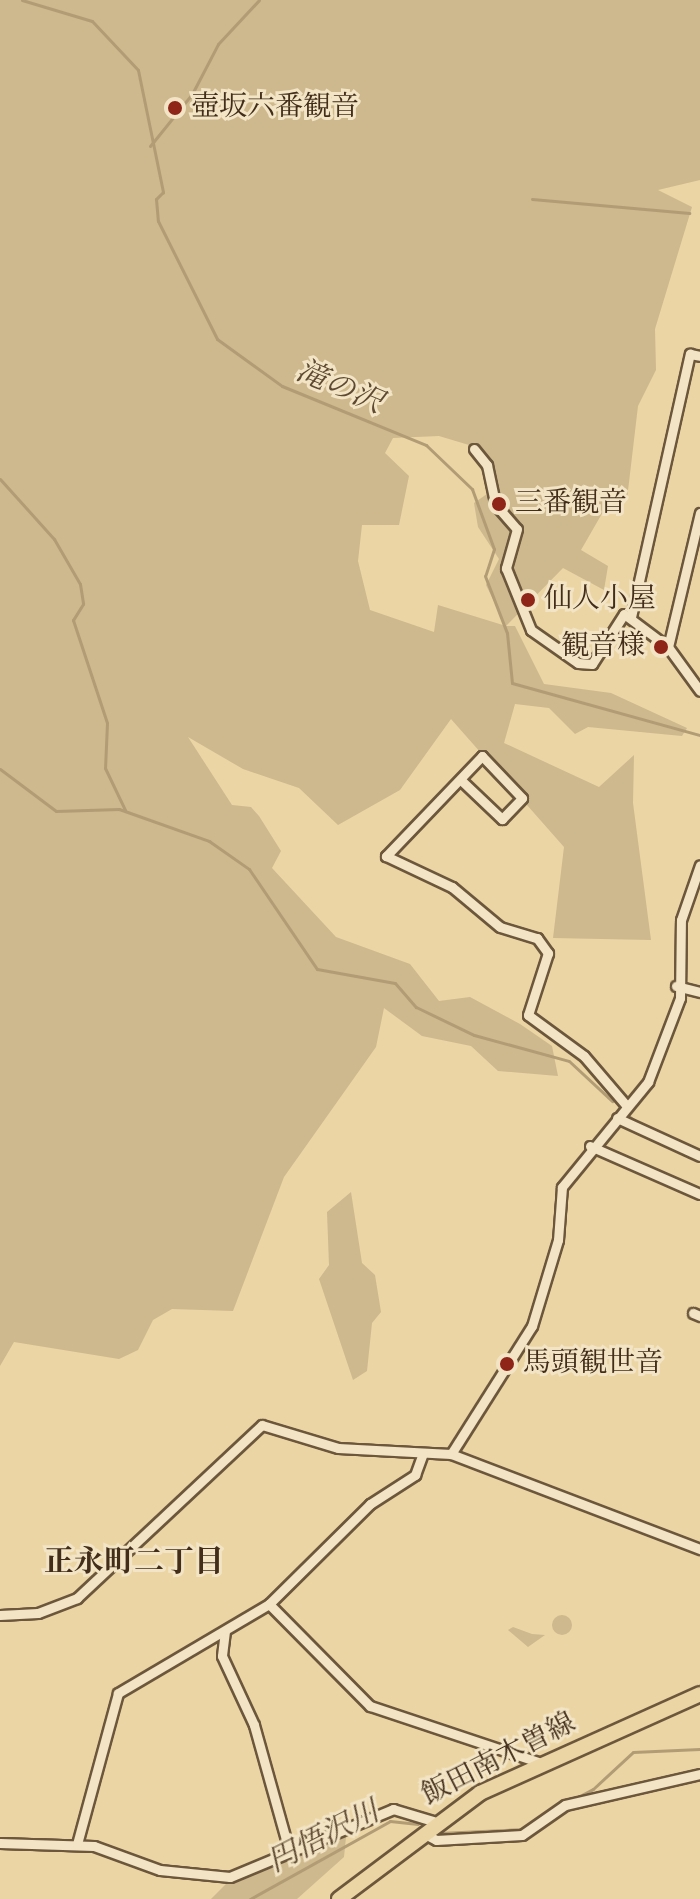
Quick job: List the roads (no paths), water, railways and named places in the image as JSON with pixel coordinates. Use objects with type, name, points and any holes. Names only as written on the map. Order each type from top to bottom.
[{"type":"main road","name":"飯田南木曽線","points":[[339,1899],[433,1821],[544,1764],[700,1694]]},
{"type":"street","points":[[631,617],[690,354],[700,356]]},
{"type":"street","points":[[474,449],[487,465],[495,504],[517,529],[506,568],[531,630],[578,663],[592,664],[617,617],[631,617],[668,647],[700,691]]},
{"type":"street","points":[[668,647],[700,513]]},
{"type":"street","points":[[463,782],[502,819],[522,798],[482,756],[463,782],[386,856],[452,887],[500,927],[537,938],[548,953],[528,1015],[584,1056],[626,1105]]},
{"type":"street","points":[[451,1454],[532,1326],[558,1240],[559,1194],[590,1146],[648,1082],[680,998],[676,986],[681,920],[700,865]]},
{"type":"street","points":[[676,986],[700,992]]},
{"type":"street","points":[[617,1118],[700,1156]]},
{"type":"street","points":[[590,1146],[700,1194]]},
{"type":"street","points":[[0,1615],[38,1613],[77,1598],[262,1425],[338,1448],[451,1454],[700,1549]]},
{"type":"street","points":[[77,1844],[118,1693],[269,1604],[370,1504],[415,1475],[423,1453]]},
{"type":"street","points":[[269,1604],[370,1706],[544,1764]]},
{"type":"street","points":[[225,1631],[222,1656],[254,1725],[288,1847]]},
{"type":"street","points":[[421,1832],[436,1840],[522,1835],[565,1805],[700,1774]]},
{"type":"street","points":[[0,1843],[77,1844],[160,1870],[230,1877],[261,1868],[288,1847],[337,1836],[393,1809],[433,1821]]},
{"type":"waterway","name":"滝の沢","points":[[22,0],[92,21],[138,70],[163,192],[156,199],[158,221],[217,339],[282,386],[426,445],[472,489],[494,549],[485,576],[507,633],[512,683],[700,735]]},
{"type":"waterway","points":[[150,146],[192,94],[218,44],[259,0]]},
{"type":"waterway","points":[[532,199],[689,213]]},
{"type":"waterway","points":[[0,479],[54,539],[80,584],[83,604],[73,620],[107,723],[105,768],[125,810]]},
{"type":"waterway","points":[[0,769],[56,811],[119,809],[209,841],[249,869],[317,969],[395,983],[416,1007],[474,1035],[569,1061],[612,1101]]},
{"type":"waterway","points":[[626,1114],[639,1124]]},
{"type":"waterway","name":"円悟沢川","points":[[546,1814],[593,1789],[633,1752],[700,1749]]},
{"type":"waterway","name":"円悟沢川","points":[[250,1899],[390,1821],[418,1824]]},
{"type":"waterway","name":"円悟沢川","points":[[440,1833],[524,1829]]},
{"type":"place","name":"壺坂六番観音","points":[[175,108]]},
{"type":"place","name":"三番観音","points":[[499,504]]},
{"type":"place","name":"仙人小屋","points":[[528,600]]},
{"type":"place","name":"観音様","points":[[661,647]]},
{"type":"place","name":"馬頭観世音","points":[[507,1364]]},
{"type":"district","name":"正永町二丁目","points":[[134,1563]]}]
